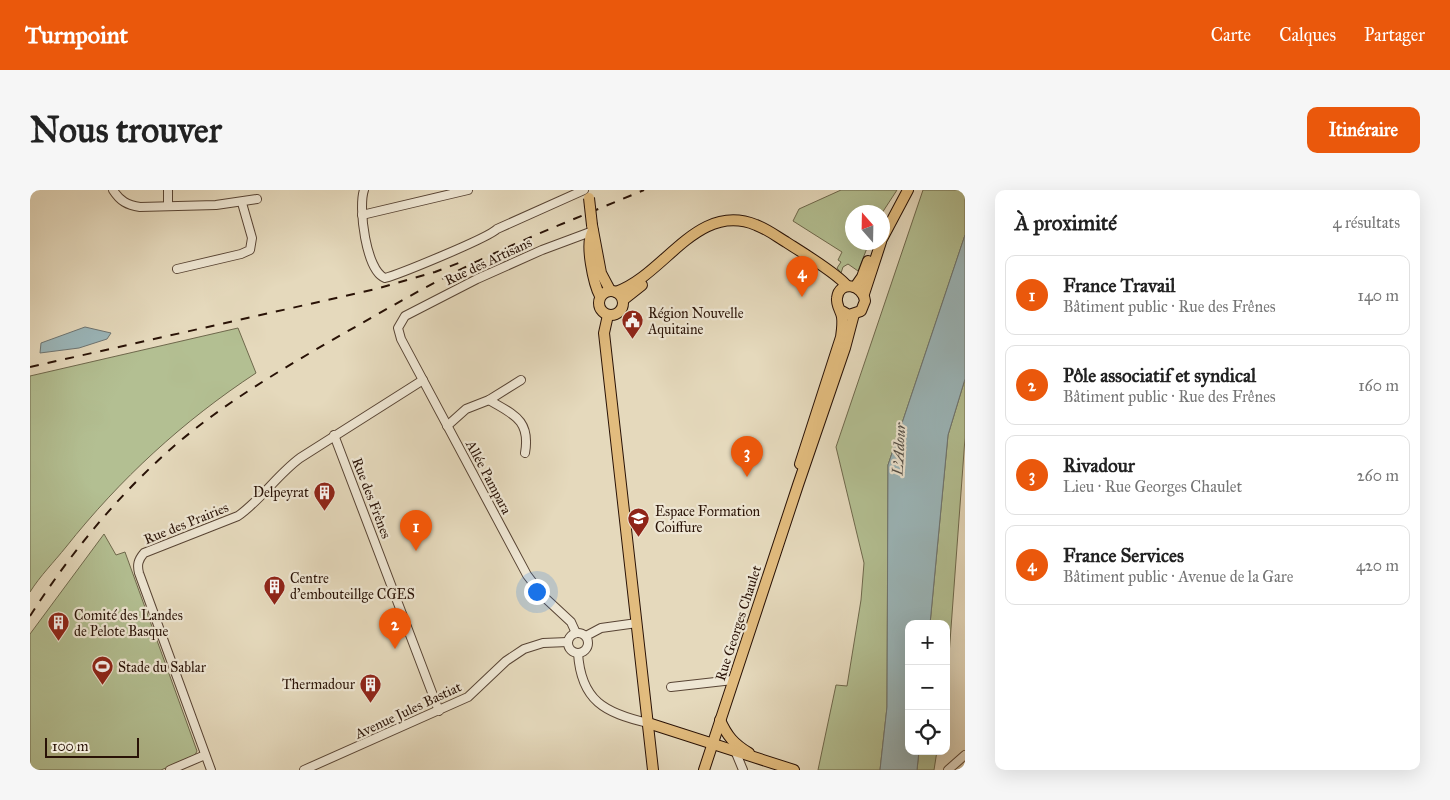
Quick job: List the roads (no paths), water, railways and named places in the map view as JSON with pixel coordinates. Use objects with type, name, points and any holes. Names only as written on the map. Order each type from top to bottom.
[{"type":"main road","points":[[890,212],[904,190]]},
{"type":"main road","points":[[890,225],[908,190]]},
{"type":"main road","points":[[587,193],[601,273],[623,306],[619,312],[608,315]]},
{"type":"main road","points":[[600,296],[616,294],[643,278],[698,231],[714,224],[732,221],[749,222],[762,228],[864,294]]},
{"type":"main road","points":[[616,294],[696,238],[715,229],[734,226],[757,231],[831,278],[838,294]]},
{"type":"main road","points":[[593,231],[589,237],[594,281],[600,296],[599,307],[608,315]]},
{"type":"main road","points":[[872,250],[862,277],[838,294],[836,300],[840,310],[844,313],[854,314],[863,308],[864,294],[879,250]]},
{"type":"main road","name":"Rue Georges Chaulet","points":[[798,485],[801,458],[840,337],[843,324],[840,310]]},
{"type":"main road","name":"Rue Georges Chaulet","points":[[704,770],[842,357],[854,314]]},
{"type":"main road","points":[[608,315],[604,333],[653,770]]},
{"type":"main road","points":[[720,720],[727,736],[735,744],[758,759]]},
{"type":"main road","points":[[648,723],[736,753],[794,770]]},
{"type":"street","points":[[113,190],[128,205],[140,207],[242,203],[257,199]]},
{"type":"street","points":[[168,190],[168,206]]},
{"type":"street","points":[[364,190],[362,215],[368,247],[377,273],[385,278],[463,247],[492,234],[496,229],[587,193]]},
{"type":"street","points":[[362,215],[468,190]]},
{"type":"street","points":[[177,269],[241,254],[250,250],[252,238],[242,203]]},
{"type":"street","name":"Rue des Artisans","points":[[399,322],[404,316],[477,279],[542,250],[593,231]]},
{"type":"street","name":"Allée Pampara","points":[[399,322],[400,339],[527,575],[542,596],[571,622],[576,633]]},
{"type":"street","name":"Rue des Prairies","points":[[212,770],[139,573],[137,566],[139,558],[144,553],[238,516],[265,493],[288,467],[423,380]]},
{"type":"street","points":[[447,426],[466,409],[489,400],[521,380]]},
{"type":"street","points":[[489,400],[515,414],[522,424],[525,435],[525,453]]},
{"type":"street","name":"Rue des Frênes","points":[[334,436],[439,711]]},
{"type":"street","points":[[586,636],[588,642],[587,649],[578,653],[572,651],[568,642],[570,636],[576,633],[586,636],[600,628],[637,623]]},
{"type":"street","name":"Avenue Jules Bastiat","points":[[304,770],[468,697],[515,653],[543,643],[568,642]]},
{"type":"street","points":[[578,653],[581,678],[585,687],[603,708],[624,718],[648,723]]},
{"type":"street","points":[[670,687],[733,680]]},
{"type":"street","points":[[736,753],[743,770]]},
{"type":"street","points":[[948,770],[965,754]]},
{"type":"street","points":[[170,770],[206,755]]},
{"type":"water","name":"L'Adour","points":[[965,235],[965,379],[948,435],[930,620],[905,620],[905,755],[919,755],[917,770],[880,770],[887,707],[888,465]]},
{"type":"water","points":[[85,327],[111,333],[107,339],[79,348],[40,353],[41,343]]},
{"type":"railway","points":[[30,616],[78,548],[133,485],[192,431],[233,401],[319,348],[463,268],[514,244],[644,190]]},
{"type":"railway","points":[[30,367],[376,289],[435,272],[464,261]]},
{"type":"place","name":"France Services","points":[[802,297]]},
{"type":"place","name":"Région Nouvelle Aquitaine","points":[[632,340]]},
{"type":"place","name":"Rivadour","points":[[747,477]]},
{"type":"place","name":"Delpeyrat","points":[[325,511]]},
{"type":"place","name":"Espace Formation Coiffure","points":[[639,538]]},
{"type":"place","name":"France Travail","points":[[416,551]]},
{"type":"place","name":"Centre d'embouteillge CGES","points":[[274,605]]},
{"type":"place","name":"Comité des Landes de Pelote Basque","points":[[58,642]]},
{"type":"place","name":"Pôle associatif et syndical","points":[[395,649]]},
{"type":"place","name":"Stade du Sablar","points":[[102,686]]},
{"type":"place","name":"Thermadour","points":[[371,703]]}]
